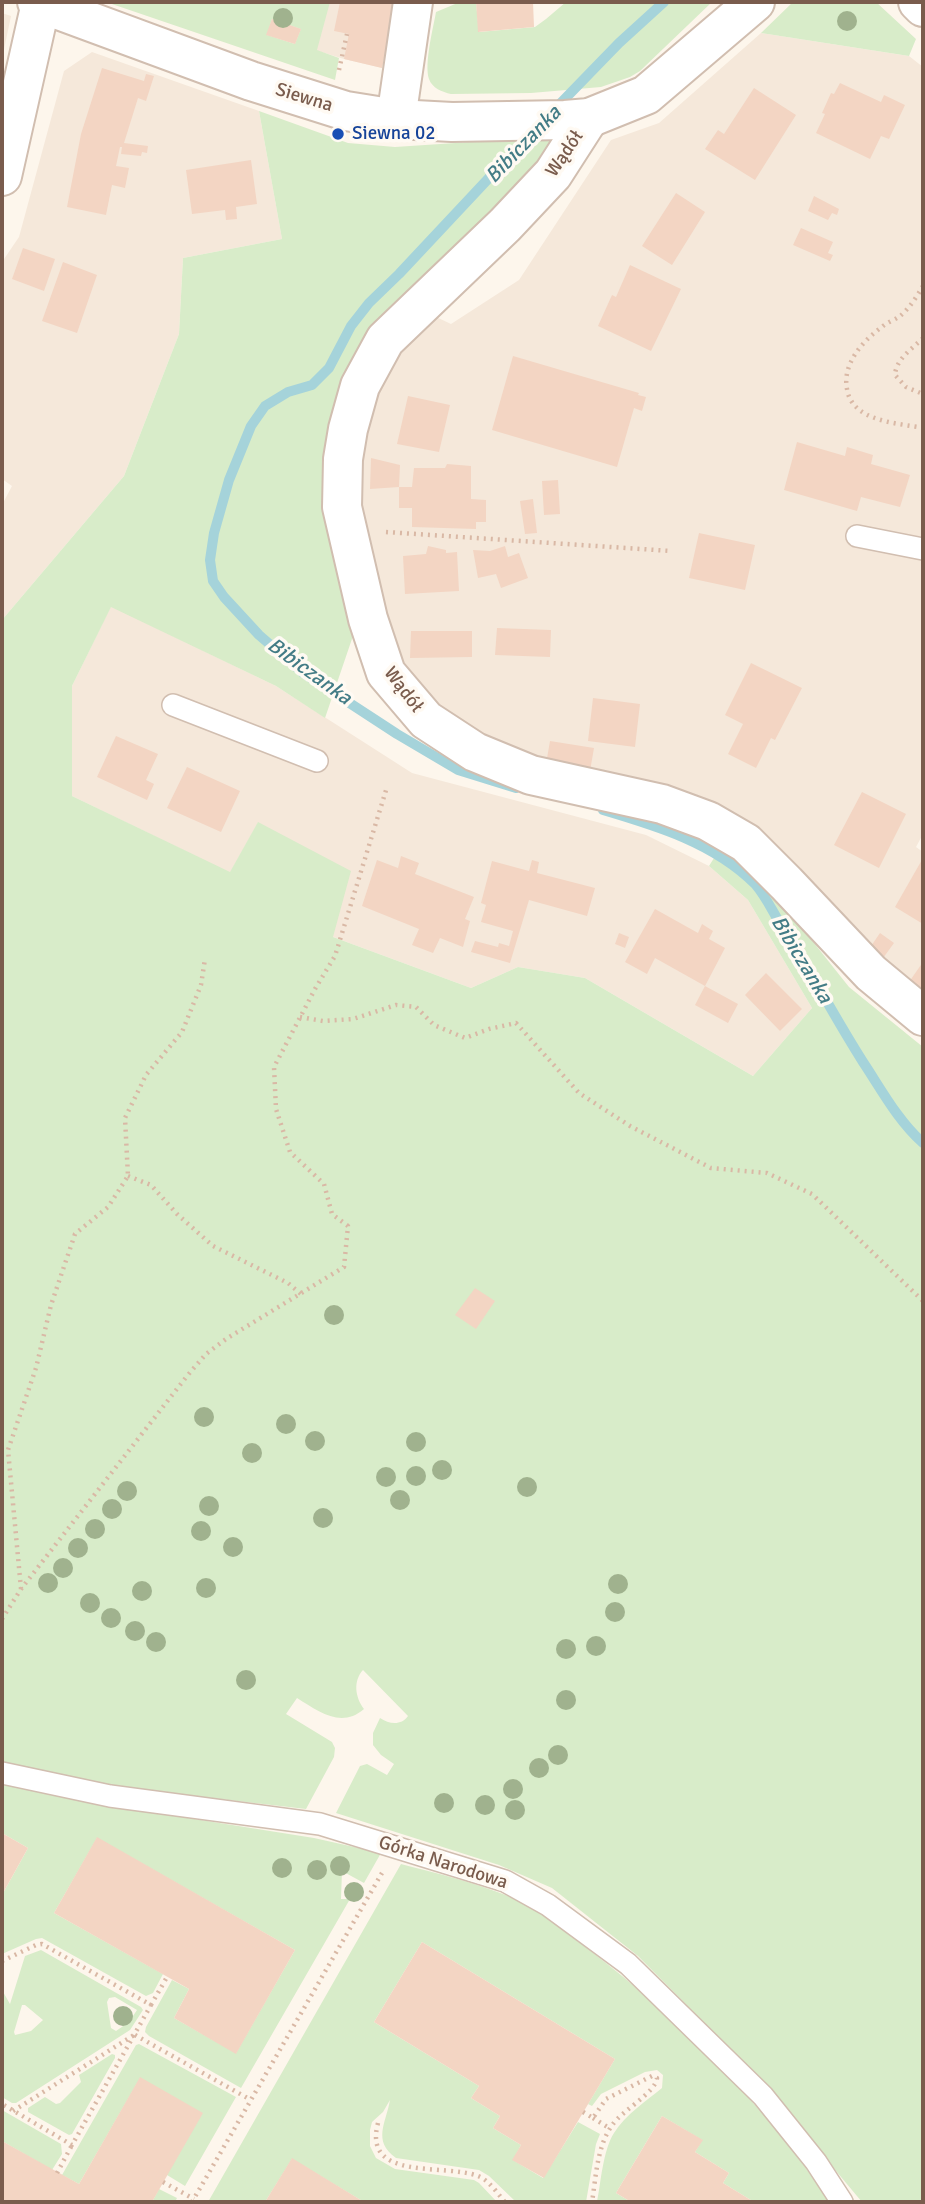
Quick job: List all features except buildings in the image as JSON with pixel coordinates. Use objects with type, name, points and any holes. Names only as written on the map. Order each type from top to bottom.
[{"type":"street","points":[[396,119],[413,2]]},
{"type":"street","name":"Siewna","points":[[39,3],[251,81],[346,111],[396,119],[508,121],[577,119],[646,95],[755,2]]},
{"type":"street","points":[[918,2],[923,7]]},
{"type":"street","points":[[2,176],[39,3]]},
{"type":"street","name":"Wądół","points":[[577,119],[553,174],[505,225],[386,340],[360,386],[343,459],[342,507],[368,619],[386,673],[426,720],[475,752],[531,775],[662,804],[708,821],[746,843],[872,973],[923,1016]]},
{"type":"lane","points":[[857,536],[923,549]]},
{"type":"lane","points":[[173,705],[317,761]]},
{"type":"lane","name":"Górka Narodowa","points":[[2,1773],[110,1796],[320,1824],[505,1881],[548,1905],[628,1964],[763,2096],[816,2162],[842,2202]]},
{"type":"path","points":[[341,58],[346,34]]},
{"type":"path","points":[[923,286],[916,299],[901,315],[881,327],[851,359],[845,378],[848,398],[860,411],[875,419],[923,428]]},
{"type":"path","points":[[923,338],[900,361],[895,375],[906,387],[923,394]]},
{"type":"path","points":[[346,529],[671,551]]},
{"type":"path","points":[[2,1619],[21,1590],[206,1354],[226,1339],[345,1267],[348,1226],[332,1214],[324,1184],[290,1152],[276,1109],[274,1067],[335,956],[387,787]]},
{"type":"path","points":[[21,1590],[8,1450],[36,1368],[51,1305],[75,1234],[108,1207],[128,1176],[125,1118],[146,1075],[183,1031],[201,985],[205,959]]},
{"type":"path","points":[[300,1017],[323,1021],[353,1019],[396,1005],[416,1007],[434,1025],[465,1038],[516,1023],[579,1093],[630,1126],[711,1168],[766,1173],[813,1194],[923,1301]]},
{"type":"path","points":[[128,1176],[151,1185],[177,1214],[213,1246],[288,1283],[301,1294]]},
{"type":"path","points":[[163,2182],[193,2201],[398,1847]]},
{"type":"path","points":[[2,1961],[42,1944],[151,2004]]},
{"type":"path","points":[[57,2173],[167,1977]]},
{"type":"path","points":[[135,2035],[251,2100]]},
{"type":"path","points":[[13,2111],[135,2035]]},
{"type":"path","points":[[592,2202],[603,2144],[610,2128],[619,2116],[655,2086],[657,2078],[652,2076],[606,2099],[593,2118]]},
{"type":"path","points":[[2,2104],[72,2145]]},
{"type":"path","points":[[583,2112],[610,2128]]},
{"type":"path","points":[[378,2123],[375,2138],[378,2150],[387,2159],[400,2165],[477,2175],[505,2202]]},
{"type":"shaded area","points":[[278,2],[396,2],[382,68],[266,35]]},
{"type":"shaded area","points":[[2,13],[11,16],[2,59]]},
{"type":"shaded area","points":[[761,33],[909,56],[923,67],[923,834],[916,847],[923,852],[923,1007],[766,851],[461,738],[385,649],[354,459],[394,349],[432,315],[451,324],[519,280],[611,140],[659,123]]},
{"type":"shaded area","points":[[92,52],[259,111],[282,239],[183,258],[179,334],[124,476],[2,620],[2,505],[12,486],[2,479],[2,262],[19,237],[64,71]]},
{"type":"shaded area","points":[[111,606],[276,686],[412,773],[646,835],[709,866],[748,900],[812,1008],[753,1076],[585,978],[518,967],[471,988],[333,937],[258,823],[230,873],[72,796],[72,686]]},
{"type":"green space","points":[[106,2],[330,2],[317,50],[339,58],[335,80]],"holes":[[[272,19],[301,29],[295,44],[267,35]]]},
{"type":"green space","points":[[460,2],[476,2],[479,32],[535,27],[566,2],[712,2],[640,71],[630,77],[601,87],[531,93],[451,94],[438,89],[430,82],[428,56],[436,12]]},
{"type":"green space","points":[[793,2],[876,2],[916,39],[909,56],[761,33]]},
{"type":"green space","points":[[259,111],[348,143],[395,147],[561,136],[350,383],[354,633],[325,718],[276,686],[111,607],[72,686],[72,796],[230,872],[258,822],[351,871],[333,937],[471,988],[518,967],[585,978],[753,1076],[812,1008],[748,900],[709,866],[721,847],[763,879],[849,987],[923,1047],[923,2202],[862,2202],[753,2072],[638,1956],[552,1888],[499,1865],[336,1813],[360,1766],[367,1764],[387,1775],[394,1764],[373,1745],[373,1733],[380,1718],[395,1723],[408,1716],[363,1670],[356,1689],[364,1709],[355,1715],[347,1718],[330,1716],[297,1698],[286,1714],[332,1742],[335,1748],[334,1757],[306,1809],[74,1782],[2,1761],[2,620],[124,476],[179,334],[183,258],[282,239]]},
{"type":"green space","points":[[2,1780],[81,1801],[314,1838],[381,1853],[364,1883],[342,1871],[341,1899],[350,1899],[241,2088],[149,2036],[145,2032],[146,2027],[172,1980],[189,1989],[174,2018],[236,2053],[295,1950],[97,1838],[54,1913],[163,1974],[153,1993],[146,1996],[42,1938],[2,1954],[2,1895],[28,1848],[2,1833]]},
{"type":"green space","points":[[401,1864],[503,1894],[532,1908],[588,1949],[656,2005],[720,2066],[778,2132],[830,2202],[754,2202],[723,2183],[729,2173],[695,2152],[702,2140],[662,2116],[616,2193],[631,2202],[597,2202],[610,2140],[624,2120],[662,2088],[663,2075],[657,2070],[645,2072],[601,2094],[592,2106],[588,2104],[615,2059],[422,1942],[374,2022],[479,2086],[471,2098],[500,2116],[493,2128],[521,2145],[513,2160],[543,2178],[578,2122],[600,2134],[586,2202],[516,2202],[479,2170],[396,2158],[384,2145],[382,2138],[390,2100],[383,2112],[372,2122],[370,2130],[370,2146],[376,2158],[395,2169],[474,2180],[497,2202],[364,2202],[292,2159],[265,2202],[208,2202]]},
{"type":"green space","points":[[41,1950],[143,2010],[130,2030],[16,2103],[12,2103],[2,2097],[2,1990],[10,2004],[25,1956]],"holes":[[[115,1997],[137,2010],[129,2022],[116,2031],[111,2028],[107,2002],[109,1998]],[[22,2005],[43,2020],[31,2031],[15,2035]]]},
{"type":"green space","points":[[139,2044],[236,2097],[185,2186],[167,2175],[140,2078],[79,2184],[62,2175]]},
{"type":"green space","points":[[112,2054],[115,2058],[72,2134],[69,2135],[28,2112],[28,2108],[45,2097],[56,2104],[60,2103],[81,2082],[79,2075]]},
{"type":"green space","points":[[2,2110],[61,2144],[62,2154],[52,2170],[2,2141]]},
{"type":"green space","points":[[159,2189],[177,2198],[175,2202],[152,2202]]},
{"type":"waterway","name":"Bibiczanka","points":[[554,110],[619,43],[664,2]]},
{"type":"waterway","name":"Bibiczanka","points":[[516,788],[458,770],[302,672],[259,635],[224,597],[213,581],[210,560],[214,533],[229,480],[251,426],[265,406],[288,392],[312,385],[329,368],[351,326],[369,303],[533,131]]},
{"type":"waterway","name":"Bibiczanka","points":[[603,810],[664,830],[703,847],[722,857],[755,884],[883,1094],[923,1143]]},
{"type":"place","name":"Siewna 02","points":[[338,134]]}]
